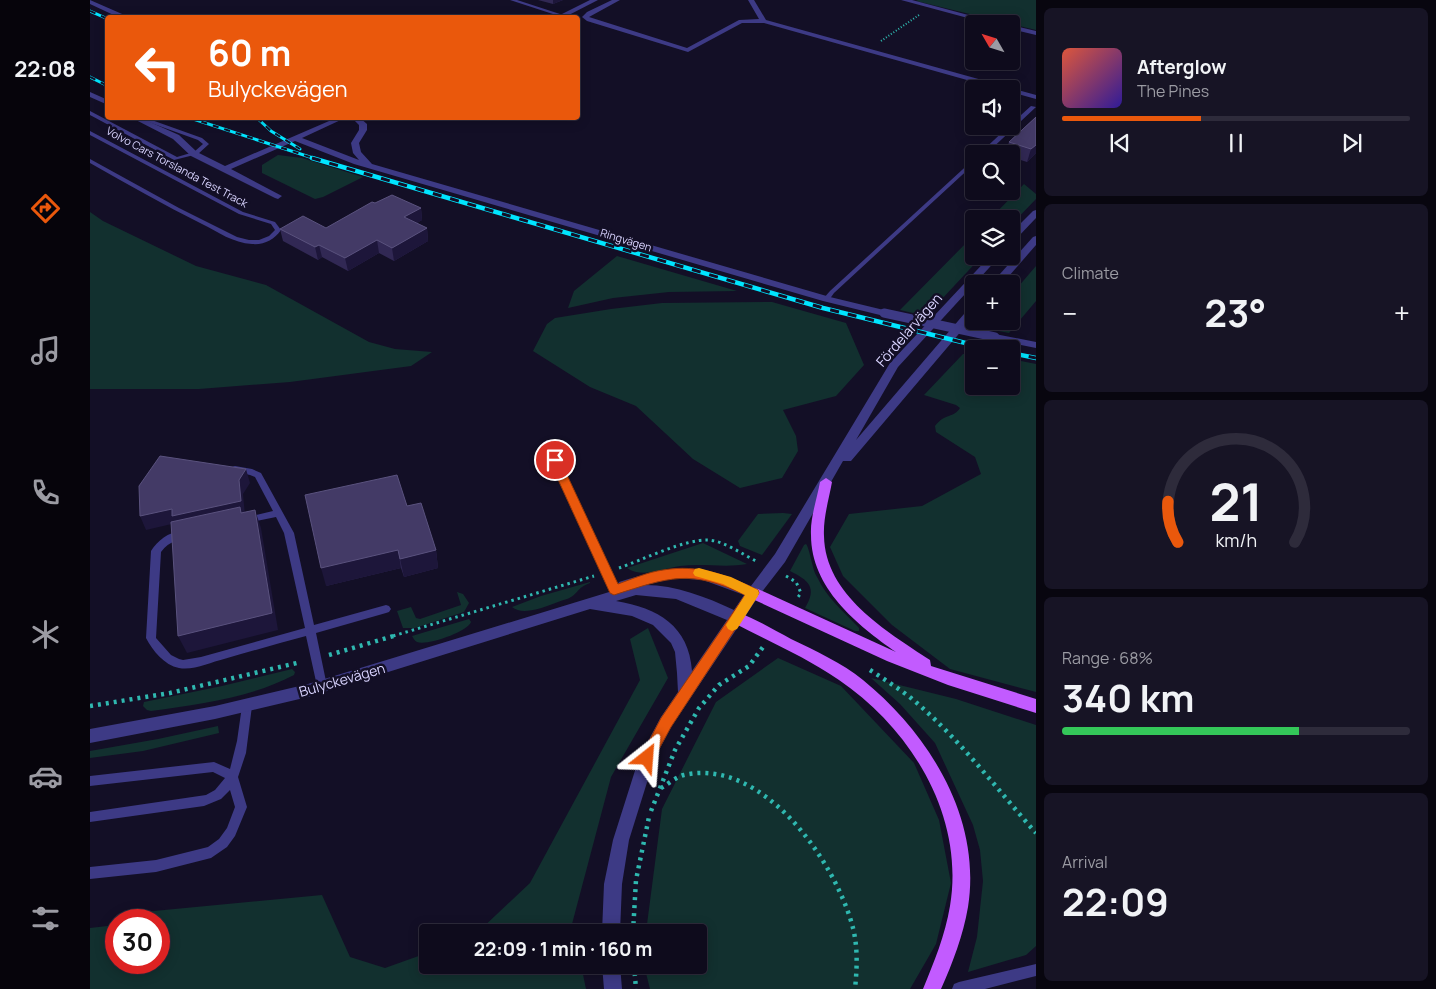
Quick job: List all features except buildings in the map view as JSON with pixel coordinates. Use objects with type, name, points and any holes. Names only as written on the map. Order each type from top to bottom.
[{"type":"main road","points":[[826,482],[817,535],[822,564],[828,578],[864,620],[891,642],[948,679]]},
{"type":"main road","points":[[753,593],[865,645],[948,679],[1036,706]]},
{"type":"main road","points":[[737,618],[836,669],[884,707],[916,744],[942,790],[954,822],[960,852],[962,883],[955,935],[944,967],[932,989]]},
{"type":"street","points":[[561,15],[593,0]]},
{"type":"street","points":[[617,0],[589,13],[585,17],[589,20],[688,50],[741,21],[764,20],[977,80]]},
{"type":"street","points":[[751,0],[764,20]]},
{"type":"street","points":[[904,0],[965,16]]},
{"type":"street","points":[[90,2],[120,15]]},
{"type":"street","points":[[1020,29],[1036,33]]},
{"type":"street","points":[[1020,92],[1036,97]]},
{"type":"street","points":[[90,94],[105,102]]},
{"type":"street","points":[[140,120],[176,137],[194,154],[278,196]]},
{"type":"street","points":[[225,169],[336,120]]},
{"type":"street","points":[[358,120],[363,124],[363,130],[355,143],[357,153],[369,165]]},
{"type":"street","name":"Ringvägen","points":[[294,138],[332,155],[827,299],[995,338],[1036,345]]},
{"type":"street","points":[[1020,230],[1036,213]]},
{"type":"street","points":[[1004,275],[1036,239]]},
{"type":"street","name":"Fördelarvägen","points":[[612,924],[619,849],[634,795],[647,758],[666,722],[753,593],[772,569],[826,482],[894,365],[987,265]]},
{"type":"street","name":"Fördelarvägen","points":[[826,482],[965,320]]},
{"type":"street","name":"Bulyckevägen","points":[[90,736],[247,706],[322,686],[589,604],[662,574],[699,573],[722,579],[753,593]]},
{"type":"street","name":"Bulyckevägen","points":[[610,594],[636,590],[665,591],[693,598],[737,618]]},
{"type":"street","name":"Bulyckevägen","points":[[589,604],[605,605],[641,613],[656,619],[669,629],[681,650],[684,664],[685,694]]},
{"type":"street","points":[[612,974],[613,989]]},
{"type":"lane","points":[[512,0],[556,15]]},
{"type":"lane","points":[[992,145],[1033,107]]},
{"type":"lane","points":[[90,113],[176,159],[194,154],[206,144],[200,139],[148,120]]},
{"type":"lane","name":"Volvo Cars Torslanda Test Track","points":[[90,133],[241,213],[273,223],[278,230],[269,239],[252,242],[243,241],[194,218],[90,161]]},
{"type":"lane","points":[[827,299],[832,292],[965,169]]},
{"type":"lane","points":[[547,443],[607,572],[610,594]]},
{"type":"lane","points":[[224,467],[252,472],[258,475],[289,533],[322,686]]},
{"type":"lane","points":[[239,521],[277,513]]},
{"type":"lane","points":[[191,532],[172,536],[162,543],[156,551],[151,638],[154,645],[165,655],[180,664],[201,661],[386,609]]},
{"type":"lane","points":[[90,817],[204,801],[219,794],[232,776],[241,755],[247,706]]},
{"type":"lane","points":[[90,781],[214,767],[232,776],[241,807],[231,832],[223,844],[212,852],[156,866],[90,873]]},
{"type":"lane","points":[[959,989],[1036,970]]},
{"type":"path","points":[[868,50],[931,7]]},
{"type":"path","points":[[90,706],[191,689],[316,658],[459,618],[607,572],[695,542],[708,540],[719,543],[796,582],[800,587],[801,593],[789,610]]},
{"type":"path","points":[[633,924],[636,880],[642,842],[659,790],[678,744],[709,695],[721,682],[749,666],[771,636]]},
{"type":"path","points":[[659,790],[683,775],[717,772],[745,782],[774,802],[807,840],[836,886],[851,921],[856,947],[857,972],[855,989]]},
{"type":"path","points":[[635,974],[636,989]]},
{"type":"green space","points":[[1036,0],[1036,30],[1020,26],[1020,15],[974,15],[916,1]]},
{"type":"green space","points":[[278,155],[302,158],[363,177],[323,197],[315,199],[262,173],[262,165]]},
{"type":"green space","points":[[1024,184],[1036,194],[1036,199],[1020,216],[1020,210],[999,210],[1008,200],[1020,200],[1020,188]]},
{"type":"green space","points":[[90,212],[103,221],[196,266],[266,285],[369,342],[395,349],[432,352],[411,366],[290,382],[199,389],[90,389]]},
{"type":"green space","points":[[965,244],[965,265],[974,265],[926,316],[900,310]]},
{"type":"green space","points":[[617,256],[737,291],[669,292],[613,298],[568,308],[574,291]]},
{"type":"green space","points":[[1036,266],[1036,301],[1020,320],[1020,285]]},
{"type":"green space","points":[[772,302],[846,323],[864,365],[836,396],[783,410],[796,436],[798,451],[782,478],[740,488],[693,459],[636,406],[590,387],[533,351],[547,324],[555,318],[662,303]]},
{"type":"green space","points":[[993,330],[1012,330],[1009,333]]},
{"type":"green space","points":[[963,354],[965,354],[965,395],[1020,395],[1020,361],[1036,364],[1036,692],[950,669],[892,625],[843,576],[830,547],[849,514],[922,506],[981,474],[975,457],[936,432],[935,426],[939,422],[960,408],[924,395]]},
{"type":"green space","points":[[758,514],[792,514],[762,555],[740,546],[738,541]]},
{"type":"green space","points":[[703,543],[747,564],[730,566],[689,565],[646,573],[640,573],[627,568]]},
{"type":"green space","points":[[806,544],[815,573],[821,585],[859,628],[859,631],[855,631],[805,608],[811,595],[811,589],[806,581],[790,571]]},
{"type":"green space","points":[[590,582],[573,596],[547,606],[524,611],[512,607],[541,596]]},
{"type":"green space","points":[[457,592],[463,594],[469,603],[464,612],[415,628],[403,628],[397,611],[411,607],[416,618],[420,619],[461,605]]},
{"type":"green space","points":[[469,619],[471,622],[462,630],[437,640],[422,643],[417,642],[412,636]]},
{"type":"green space","points":[[648,628],[668,678],[611,777],[572,924],[486,924],[530,883],[640,680],[630,639]]},
{"type":"green space","points":[[778,658],[841,686],[914,763],[939,820],[951,883],[936,944],[910,989],[650,989],[646,974],[707,974],[707,924],[647,924],[662,809],[716,702]]},
{"type":"green space","points":[[292,669],[295,672],[294,675],[242,695],[206,703],[151,711],[143,706],[144,702]]},
{"type":"green space","points":[[871,678],[956,699],[1036,725],[1036,946],[1026,955],[968,972],[977,937],[983,881],[980,850],[973,825],[935,743],[900,704]]},
{"type":"green space","points":[[218,726],[219,733],[143,751],[90,758],[90,751]]},
{"type":"green space","points":[[322,895],[350,957],[385,968],[419,956],[419,974],[583,974],[586,989],[90,989],[90,928],[105,926],[105,974],[170,974],[170,909]]},
{"type":"railway","points":[[90,11],[105,18]]},
{"type":"railway","points":[[90,77],[105,84]]},
{"type":"railway","points":[[196,120],[316,159]]},
{"type":"railway","points":[[259,120],[271,131],[300,149]]},
{"type":"railway","points":[[312,158],[823,308],[965,343]]},
{"type":"railway","points":[[1020,355],[1036,358]]},
{"type":"slow traffic","points":[[699,573],[727,580],[753,593],[732,625]]},
{"type":"route","points":[[555,460],[614,590],[662,574],[699,573],[727,580],[753,593],[666,722],[647,758]]}]
